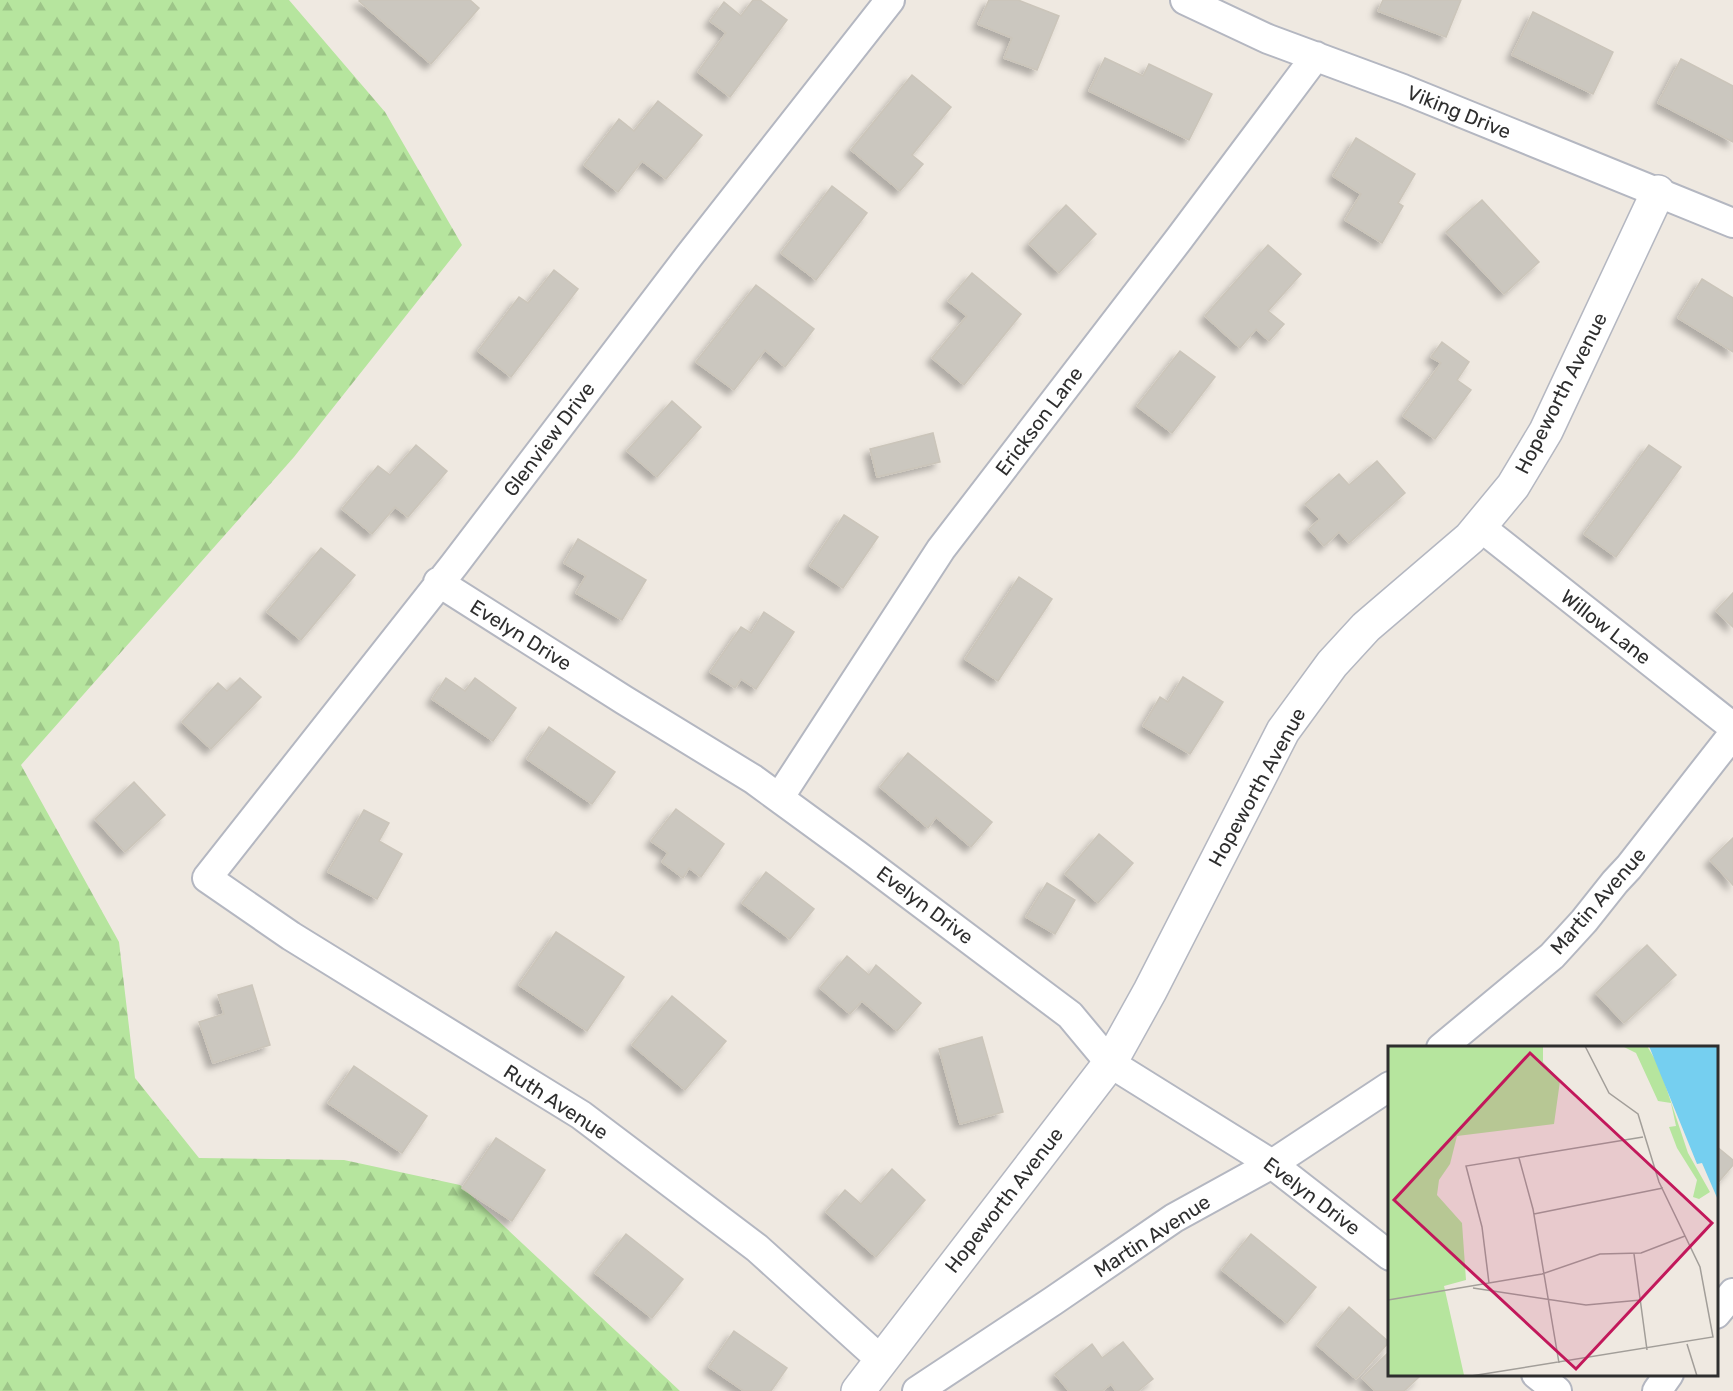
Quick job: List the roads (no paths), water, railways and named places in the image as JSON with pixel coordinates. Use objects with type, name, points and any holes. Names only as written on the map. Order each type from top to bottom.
[{"type":"street","name":"Glenview Drive","points":[[207,878],[438,582],[454,565],[688,256],[890,0]]},
{"type":"street","name":"Viking Drive","points":[[1185,0],[1268,39],[1403,89],[1733,223]]},
{"type":"street","name":"Erickson Lane","points":[[779,798],[941,549],[1316,56]]},
{"type":"street","name":"Hopeworth Avenue","points":[[858,1391],[1110,1063],[1150,991],[1283,731],[1332,664],[1366,627],[1470,538],[1513,486],[1546,431],[1658,192]]},
{"type":"street","name":"Willow Lane","points":[[1479,526],[1733,727]]},
{"type":"street","name":"Evelyn Drive","points":[[438,582],[753,779],[1070,1015],[1110,1063],[1272,1164],[1388,1255]]},
{"type":"street","name":"Martin Avenue","points":[[1442,1046],[1552,956],[1629,867],[1733,734]]},
{"type":"street","name":"Ruth Avenue","points":[[207,878],[291,936],[581,1115],[757,1248],[881,1360]]},
{"type":"street","name":"Martin Avenue","points":[[917,1391],[1053,1302],[1174,1218],[1272,1164],[1388,1087]]},
{"type":"street","points":[[1718,1312],[1733,1293]]},
{"type":"street","points":[[1538,1376],[1557,1391]]},
{"type":"street","points":[[1657,1391],[1668,1376]]}]
